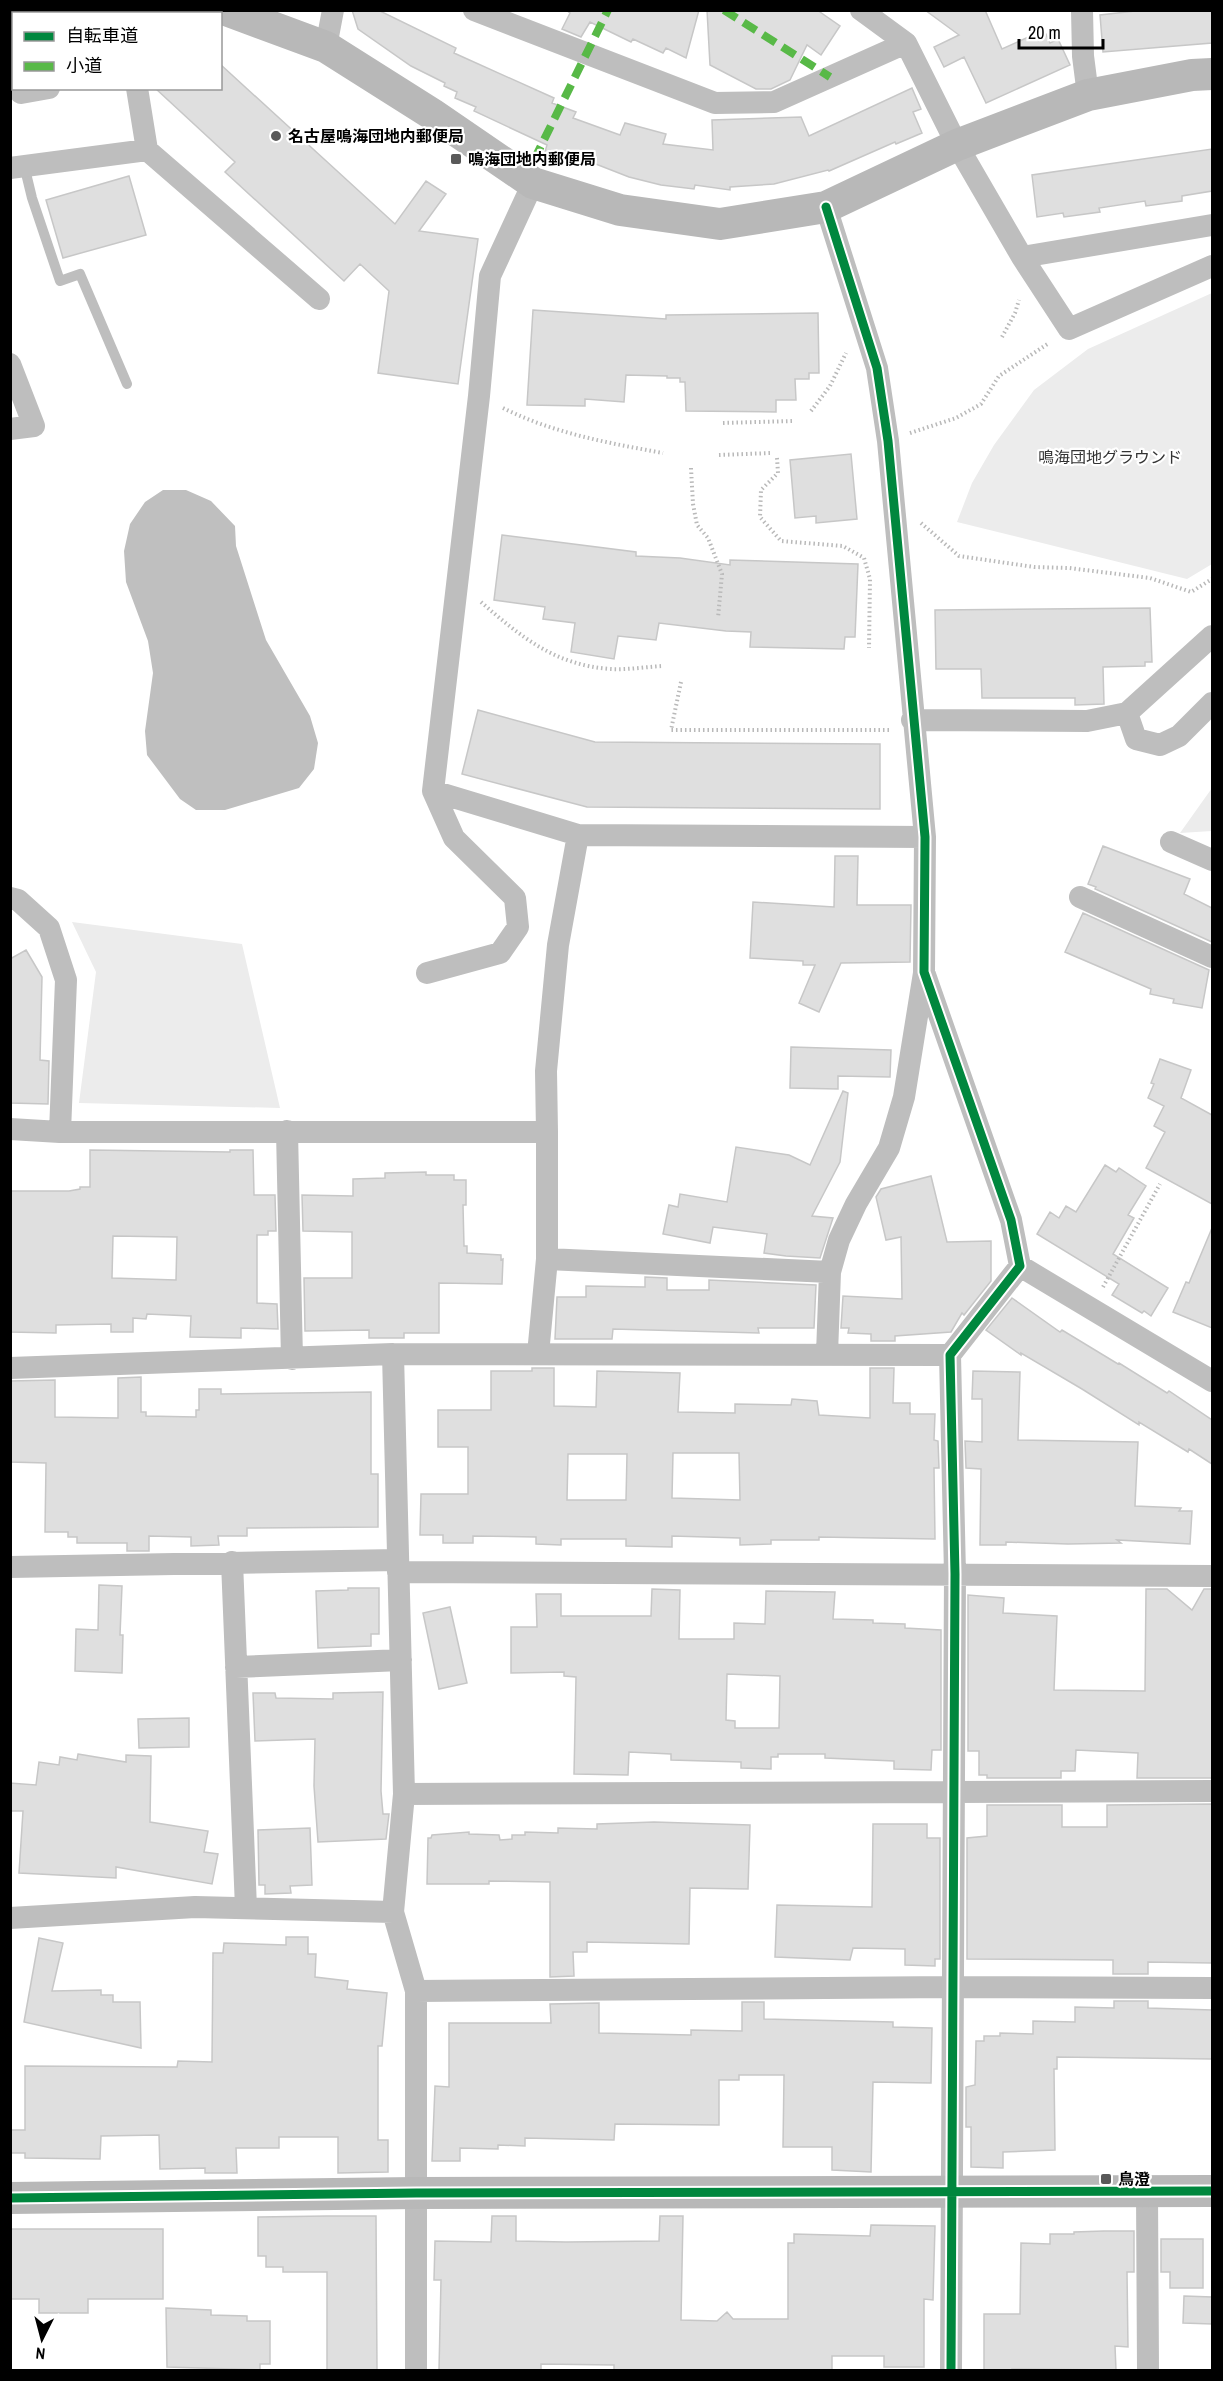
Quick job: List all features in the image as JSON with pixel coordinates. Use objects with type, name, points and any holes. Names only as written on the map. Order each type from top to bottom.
[{"type":"street","points":[[226,10],[326,47],[432,114],[533,183],[620,210],[720,224],[826,207],[957,145],[1088,95],[1192,75],[1212,74]]},
{"type":"street","points":[[326,47],[333,10]]},
{"type":"street","points":[[474,10],[715,103],[774,102],[906,43]]},
{"type":"street","points":[[861,10],[906,43],[957,145],[1024,260],[1069,329],[1212,266]]},
{"type":"street","points":[[1082,10],[1083,56],[1088,95]]},
{"type":"street","points":[[21,93],[38,90]]},
{"type":"street","points":[[137,90],[147,150],[319,299]]},
{"type":"street","points":[[17,166],[147,150]]},
{"type":"street","points":[[427,973],[500,952],[519,927],[515,898],[454,838],[433,791],[479,396],[490,276],[533,183]]},
{"type":"street","points":[[826,207],[877,368],[888,441],[903,725],[925,837],[924,972],[904,1097],[889,1148],[856,1204],[839,1240],[830,1272],[827,1354]]},
{"type":"street","points":[[1024,260],[1212,225]]},
{"type":"street","points":[[10,364],[34,426],[10,429]]},
{"type":"street","points":[[903,725],[1087,721],[1127,713],[1212,636]]},
{"type":"street","points":[[1127,713],[1136,739],[1160,745],[1179,736],[1212,703]]},
{"type":"street","points":[[433,791],[578,835],[925,837]]},
{"type":"street","points":[[538,1354],[547,1259],[546,1071],[558,945],[578,835]]},
{"type":"street","points":[[1171,842],[1212,860]]},
{"type":"street","points":[[1080,897],[1212,957]]},
{"type":"street","points":[[10,898],[18,900],[49,928],[66,980],[60,1132]]},
{"type":"street","points":[[924,972],[1011,1220],[1020,1266],[1212,1381]]},
{"type":"street","points":[[10,1130],[60,1132],[547,1132]]},
{"type":"street","points":[[287,1131],[292,1359]]},
{"type":"street","points":[[547,1259],[830,1272]]},
{"type":"street","points":[[951,2370],[955,1574],[950,1355],[1020,1266]]},
{"type":"street","points":[[10,1368],[393,1354],[950,1355]]},
{"type":"street","points":[[393,1354],[404,1794],[393,1912],[416,1991],[416,2370]]},
{"type":"street","points":[[232,1562],[246,1908]]},
{"type":"street","points":[[10,1567],[232,1562],[1212,1576]]},
{"type":"street","points":[[236,1667],[401,1660]]},
{"type":"street","points":[[404,1794],[953,1790],[1212,1791]]},
{"type":"street","points":[[10,1918],[195,1907],[393,1912]]},
{"type":"street","points":[[416,1991],[952,1987],[1212,1988]]},
{"type":"street","points":[[1147,2191],[1148,2370]]},
{"type":"street","points":[[10,2198],[416,2193],[1212,2192]]},
{"type":"lane","points":[[17,166],[32,198],[60,281],[81,274],[127,384]]},
{"type":"path","points":[[1002,338],[1015,313],[1024,260]]},
{"type":"path","points":[[811,411],[830,386],[862,318]]},
{"type":"path","points":[[888,441],[956,418],[981,404],[999,376],[1069,329]]},
{"type":"path","points":[[496,405],[522,417],[586,439],[663,453]]},
{"type":"path","points":[[723,423],[792,421]]},
{"type":"path","points":[[719,454],[771,453]]},
{"type":"path","points":[[777,458],[778,473],[761,490],[760,517],[781,541],[843,546],[864,558],[870,579],[869,648]]},
{"type":"path","points":[[691,468],[697,525],[708,538],[722,574],[718,618]]},
{"type":"path","points":[[919,521],[959,556],[1034,567],[1069,568],[1150,578],[1191,592],[1212,579]]},
{"type":"path","points":[[473,594],[515,632],[559,658],[611,669],[662,666]]},
{"type":"path","points":[[681,682],[671,730],[903,725]]},
{"type":"path","points":[[1091,1308],[1160,1184]]},
{"type":"green space","name":"鳴海団地グラウンド","points":[[1212,293],[1212,564],[1187,579],[957,522],[972,483],[994,445],[1034,390],[1088,349]]},
{"type":"green space","points":[[1212,788],[1212,831],[1180,833]]},
{"type":"green space","points":[[72,922],[242,944],[280,1108],[79,1103],[96,972]]},
{"type":"shaded area","points":[[163,490],[186,490],[211,501],[235,526],[236,546],[266,640],[310,716],[318,743],[314,769],[299,788],[225,810],[196,810],[180,799],[147,755],[145,731],[153,673],[148,641],[126,582],[124,551],[130,524],[145,502]]},
{"type":"building","points":[[352,10],[378,10],[456,48],[454,53],[554,98],[552,103],[576,112],[573,118],[620,135],[625,123],[666,134],[663,144],[713,150],[712,120],[801,117],[809,136],[912,88],[921,109],[913,112],[922,133],[896,144],[895,142],[829,171],[774,184],[730,187],[730,190],[695,185],[694,189],[661,185],[629,177],[583,159],[581,165],[545,152],[547,145],[474,111],[476,107],[455,98],[457,92],[444,86],[445,83],[411,66],[358,29]]},
{"type":"building","points":[[566,10],[699,10],[686,58],[666,48],[663,53],[633,39],[631,42],[590,22],[581,37],[562,29],[570,13]]},
{"type":"building","points":[[707,10],[817,10],[840,26],[821,55],[807,45],[790,80],[771,89],[756,89],[710,65]]},
{"type":"building","points":[[925,10],[985,10],[1002,49],[1044,30],[1050,43],[1058,39],[1070,65],[986,103],[964,57],[944,67],[934,47],[959,35]]},
{"type":"building","points":[[1144,10],[1212,10],[1212,43],[1103,52],[1100,15]]},
{"type":"building","points":[[222,66],[395,224],[426,181],[446,194],[419,231],[478,239],[458,384],[378,373],[389,291],[360,264],[344,281],[225,172],[235,162],[157,90],[222,90]]},
{"type":"building","points":[[1212,149],[1212,191],[1182,196],[1182,201],[1146,206],[1145,201],[1099,208],[1100,212],[1064,217],[1063,213],[1037,217],[1032,175]]},
{"type":"building","points":[[129,176],[146,235],[63,258],[46,200]]},
{"type":"building","points":[[533,310],[666,319],[666,315],[818,313],[819,373],[809,373],[809,379],[795,379],[796,400],[776,400],[776,412],[686,411],[685,382],[680,382],[680,378],[667,378],[667,376],[626,375],[624,402],[585,399],[585,406],[527,405]]},
{"type":"building","points":[[851,454],[857,519],[816,523],[816,516],[795,518],[790,460]]},
{"type":"building","points":[[502,535],[636,552],[636,556],[680,558],[730,565],[730,560],[858,564],[855,637],[845,637],[844,649],[750,647],[751,632],[659,623],[656,640],[618,636],[614,659],[571,652],[575,623],[543,619],[545,607],[494,600]]},
{"type":"building","points":[[1150,608],[1152,662],[1145,662],[1145,666],[1103,667],[1104,704],[1075,705],[1075,698],[982,698],[981,669],[936,669],[935,610]]},
{"type":"building","points":[[478,710],[595,742],[880,744],[880,809],[587,807],[462,774]]},
{"type":"building","points":[[1103,846],[1190,879],[1184,894],[1212,908],[1212,942],[1088,884]]},
{"type":"building","points":[[835,856],[858,856],[857,905],[911,905],[910,962],[841,963],[819,1012],[799,1003],[815,965],[803,965],[803,961],[750,958],[753,902],[834,907]]},
{"type":"building","points":[[1083,913],[1209,970],[1202,1008],[1173,1003],[1174,999],[1150,994],[1151,989],[1065,952]]},
{"type":"building","points":[[26,950],[42,977],[40,1060],[49,1061],[48,1104],[10,1103],[10,959]]},
{"type":"building","points":[[791,1047],[891,1050],[890,1077],[838,1076],[838,1089],[790,1088]]},
{"type":"building","points":[[1160,1059],[1191,1070],[1181,1098],[1212,1115],[1212,1204],[1146,1168],[1165,1132],[1154,1126],[1164,1106],[1148,1098]]},
{"type":"building","points":[[843,1091],[848,1093],[840,1162],[812,1216],[833,1218],[820,1258],[764,1253],[767,1234],[713,1227],[710,1243],[663,1234],[669,1205],[678,1207],[680,1194],[727,1202],[736,1147],[789,1155],[810,1165]]},
{"type":"building","points":[[90,1150],[230,1152],[230,1150],[253,1150],[254,1195],[275,1195],[276,1231],[268,1231],[268,1235],[257,1235],[257,1303],[277,1304],[278,1329],[241,1328],[241,1338],[190,1337],[191,1316],[147,1314],[146,1319],[133,1318],[133,1332],[111,1332],[111,1324],[56,1325],[56,1333],[10,1332],[10,1191],[69,1191],[80,1189],[80,1187],[90,1187]],"holes":[[[113,1236],[177,1237],[176,1280],[112,1278]]]},
{"type":"building","points":[[1105,1165],[1116,1172],[1119,1168],[1146,1186],[1128,1215],[1134,1218],[1113,1254],[1168,1288],[1151,1316],[1112,1295],[1119,1284],[1037,1234],[1050,1212],[1059,1218],[1066,1206],[1076,1212]]},
{"type":"building","points":[[426,1172],[426,1175],[454,1175],[454,1180],[466,1180],[466,1205],[463,1205],[464,1246],[467,1246],[467,1253],[501,1255],[501,1260],[503,1259],[502,1284],[439,1283],[439,1333],[404,1333],[404,1338],[369,1338],[369,1330],[305,1331],[304,1278],[352,1278],[352,1232],[303,1231],[302,1195],[353,1196],[353,1179],[385,1178],[385,1173]]},
{"type":"building","points":[[931,1176],[947,1242],[991,1241],[991,1281],[964,1315],[962,1313],[951,1332],[895,1336],[895,1341],[871,1341],[871,1334],[848,1333],[849,1328],[841,1328],[843,1296],[902,1299],[901,1237],[886,1240],[876,1197],[881,1189]]},
{"type":"building","points":[[1212,1228],[1212,1328],[1173,1312],[1186,1282],[1189,1283]]},
{"type":"building","points":[[645,1277],[667,1278],[667,1290],[709,1290],[709,1280],[816,1285],[814,1328],[758,1328],[759,1333],[613,1329],[612,1339],[555,1339],[557,1297],[586,1297],[586,1286],[645,1287]]},
{"type":"building","points":[[1012,1298],[1060,1332],[1062,1330],[1167,1393],[1169,1391],[1212,1420],[1212,1464],[1139,1422],[1139,1425],[1021,1353],[1021,1355],[986,1330]]},
{"type":"building","points":[[532,1368],[554,1368],[554,1406],[596,1407],[597,1371],[680,1373],[678,1412],[735,1413],[735,1404],[791,1405],[792,1399],[817,1401],[819,1415],[870,1418],[870,1368],[894,1368],[893,1403],[910,1403],[910,1414],[935,1414],[934,1440],[938,1441],[939,1468],[934,1468],[935,1539],[819,1537],[819,1540],[771,1540],[771,1544],[740,1545],[740,1538],[672,1536],[672,1547],[626,1546],[626,1539],[561,1539],[561,1545],[536,1544],[536,1537],[473,1536],[473,1543],[443,1543],[443,1535],[420,1535],[421,1494],[468,1494],[468,1447],[438,1447],[438,1410],[491,1410],[491,1371],[532,1371]],"holes":[[[673,1453],[739,1453],[740,1500],[672,1498]],[[568,1454],[627,1454],[626,1500],[567,1500]]]},
{"type":"building","points":[[973,1371],[1020,1372],[1018,1440],[1138,1442],[1135,1506],[1181,1508],[1179,1511],[1192,1511],[1190,1544],[1117,1540],[1121,1543],[1006,1542],[1006,1545],[980,1545],[981,1469],[966,1468],[965,1441],[982,1442],[982,1399],[972,1399]]},
{"type":"building","points":[[141,1377],[141,1412],[146,1412],[146,1416],[196,1417],[196,1410],[199,1410],[199,1389],[221,1389],[221,1394],[371,1392],[371,1474],[378,1474],[378,1527],[247,1528],[247,1536],[218,1536],[219,1545],[191,1546],[191,1537],[149,1536],[149,1551],[127,1551],[127,1543],[77,1543],[77,1537],[68,1537],[68,1532],[45,1532],[46,1463],[10,1462],[10,1381],[55,1380],[55,1417],[118,1418],[118,1378]]},
{"type":"building","points":[[99,1585],[122,1586],[120,1635],[123,1635],[122,1673],[75,1671],[76,1629],[98,1630]]},
{"type":"building","points":[[348,1588],[379,1588],[379,1634],[371,1634],[371,1646],[318,1648],[316,1591],[348,1590]]},
{"type":"building","points":[[652,1589],[680,1590],[679,1639],[734,1639],[734,1623],[765,1624],[766,1591],[835,1592],[833,1619],[873,1620],[873,1623],[905,1624],[905,1628],[941,1630],[941,1750],[932,1750],[931,1770],[894,1769],[894,1761],[825,1758],[825,1754],[778,1754],[778,1757],[771,1757],[771,1769],[741,1768],[741,1762],[671,1760],[671,1754],[629,1752],[628,1775],[574,1774],[576,1677],[564,1676],[564,1672],[511,1673],[511,1627],[537,1627],[536,1594],[561,1594],[561,1616],[651,1616]],"holes":[[[727,1674],[780,1676],[779,1728],[735,1728],[735,1721],[726,1720]]]},
{"type":"building","points":[[1146,1589],[1167,1589],[1192,1610],[1204,1589],[1212,1589],[1212,1778],[1137,1778],[1138,1753],[1076,1750],[1075,1771],[1061,1771],[1061,1778],[987,1778],[987,1775],[979,1775],[979,1751],[968,1751],[968,1595],[1004,1598],[1003,1613],[1057,1616],[1054,1690],[1145,1691]]},
{"type":"building","points":[[450,1607],[467,1683],[439,1689],[423,1613]]},
{"type":"building","points":[[383,1692],[381,1791],[383,1814],[389,1814],[386,1839],[318,1842],[314,1786],[315,1739],[255,1741],[253,1693],[275,1693],[276,1698],[333,1699],[333,1693]]},
{"type":"building","points":[[189,1718],[189,1747],[139,1748],[138,1719]]},
{"type":"building","points":[[78,1754],[126,1762],[126,1755],[151,1756],[150,1822],[208,1831],[204,1852],[218,1854],[212,1884],[116,1867],[116,1878],[19,1873],[23,1811],[10,1811],[10,1783],[36,1785],[39,1762],[59,1765],[60,1757],[77,1760]]},
{"type":"building","points":[[1212,1804],[1212,1963],[1148,1962],[1148,1974],[1113,1974],[1113,1960],[967,1959],[967,1838],[987,1836],[987,1805],[1062,1805],[1062,1827],[1107,1827],[1107,1805]]},
{"type":"building","points":[[654,1822],[750,1825],[748,1889],[690,1888],[689,1944],[587,1942],[587,1952],[573,1952],[574,1976],[550,1977],[550,1882],[489,1881],[489,1884],[427,1884],[428,1838],[432,1835],[469,1832],[469,1834],[499,1835],[500,1840],[512,1839],[512,1835],[525,1835],[525,1832],[558,1833],[558,1828],[597,1829],[597,1824]]},
{"type":"building","points":[[873,1824],[927,1824],[927,1838],[940,1838],[940,1959],[935,1959],[935,1966],[905,1965],[905,1949],[853,1948],[850,1960],[775,1957],[777,1905],[872,1907]]},
{"type":"building","points":[[310,1828],[312,1885],[290,1886],[291,1893],[265,1894],[265,1885],[259,1885],[258,1830]]},
{"type":"building","points":[[286,1937],[308,1937],[308,1954],[316,1954],[315,1977],[348,1981],[347,1989],[387,1993],[382,2046],[378,2046],[378,2140],[388,2140],[388,2172],[338,2173],[338,2137],[279,2137],[279,2148],[236,2148],[237,2173],[205,2173],[205,2168],[160,2169],[159,2135],[101,2136],[100,2159],[25,2158],[25,2153],[10,2153],[10,2130],[25,2130],[25,2066],[177,2067],[178,2061],[212,2062],[213,1953],[223,1953],[224,1943],[286,1945]]},
{"type":"building","points":[[39,1938],[63,1943],[52,1991],[101,1990],[101,1995],[113,1995],[113,2002],[140,2002],[141,2048],[24,2022]]},
{"type":"building","points":[[1114,2001],[1148,2001],[1148,2008],[1212,2010],[1212,2059],[1057,2057],[1057,2069],[1054,2069],[1055,2150],[1003,2152],[1003,2168],[971,2167],[971,2127],[966,2127],[966,2087],[975,2085],[976,2041],[984,2041],[984,2036],[1000,2036],[1000,2033],[1033,2034],[1033,2021],[1075,2022],[1075,2007],[1114,2008]]},
{"type":"building","points":[[742,2002],[764,2002],[764,2019],[893,2022],[893,2027],[932,2028],[931,2083],[873,2082],[871,2172],[832,2170],[832,2147],[783,2147],[784,2075],[739,2075],[739,2080],[719,2080],[719,2125],[615,2124],[614,2140],[525,2138],[525,2146],[498,2145],[498,2149],[460,2148],[460,2161],[432,2161],[435,2086],[449,2087],[449,2023],[551,2023],[550,2004],[599,2003],[599,2033],[691,2035],[691,2030],[742,2031]]},
{"type":"building","points":[[376,2216],[377,2370],[327,2370],[327,2272],[283,2272],[283,2267],[266,2267],[266,2256],[258,2256],[258,2217]]},
{"type":"building","points":[[492,2216],[516,2216],[516,2241],[566,2242],[659,2241],[660,2216],[683,2216],[681,2320],[717,2321],[727,2312],[733,2319],[788,2319],[788,2243],[794,2243],[794,2234],[870,2236],[871,2225],[935,2226],[933,2300],[924,2299],[924,2367],[884,2367],[884,2356],[832,2356],[832,2370],[614,2370],[614,2365],[541,2364],[541,2370],[439,2370],[441,2280],[434,2280],[435,2241],[491,2242]]},
{"type":"building","points":[[10,2229],[163,2229],[163,2299],[88,2299],[88,2313],[39,2313],[39,2299],[10,2299]]},
{"type":"building","points":[[1134,2231],[1134,2272],[1127,2272],[1128,2347],[1115,2346],[1116,2370],[984,2370],[984,2314],[1020,2314],[1021,2243],[1050,2244],[1050,2234]]},
{"type":"building","points":[[1161,2239],[1203,2239],[1203,2288],[1170,2288],[1170,2272],[1161,2272]]},
{"type":"building","points":[[1184,2296],[1212,2297],[1212,2324],[1183,2323]]},
{"type":"building","points":[[166,2308],[211,2310],[211,2315],[247,2316],[247,2321],[270,2321],[270,2364],[260,2364],[260,2370],[167,2367]]},
{"type":"marked path","points":[[534,160],[608,10]]},
{"type":"marked path","points":[[724,10],[830,77]]},
{"type":"cycle path","points":[[826,207],[877,368],[888,441],[925,837],[924,972],[1011,1220],[1020,1266],[950,1355],[955,1574],[951,2370]]},
{"type":"cycle path","points":[[10,2198],[416,2193],[1212,2191]]},
{"type":"place","name":"名古屋鳴海団地内郵便局","points":[[276,136]]},
{"type":"place","name":"鳴海団地内郵便局","points":[[456,159]]},
{"type":"place","name":"鳥澄","points":[[1106,2179]]}]
